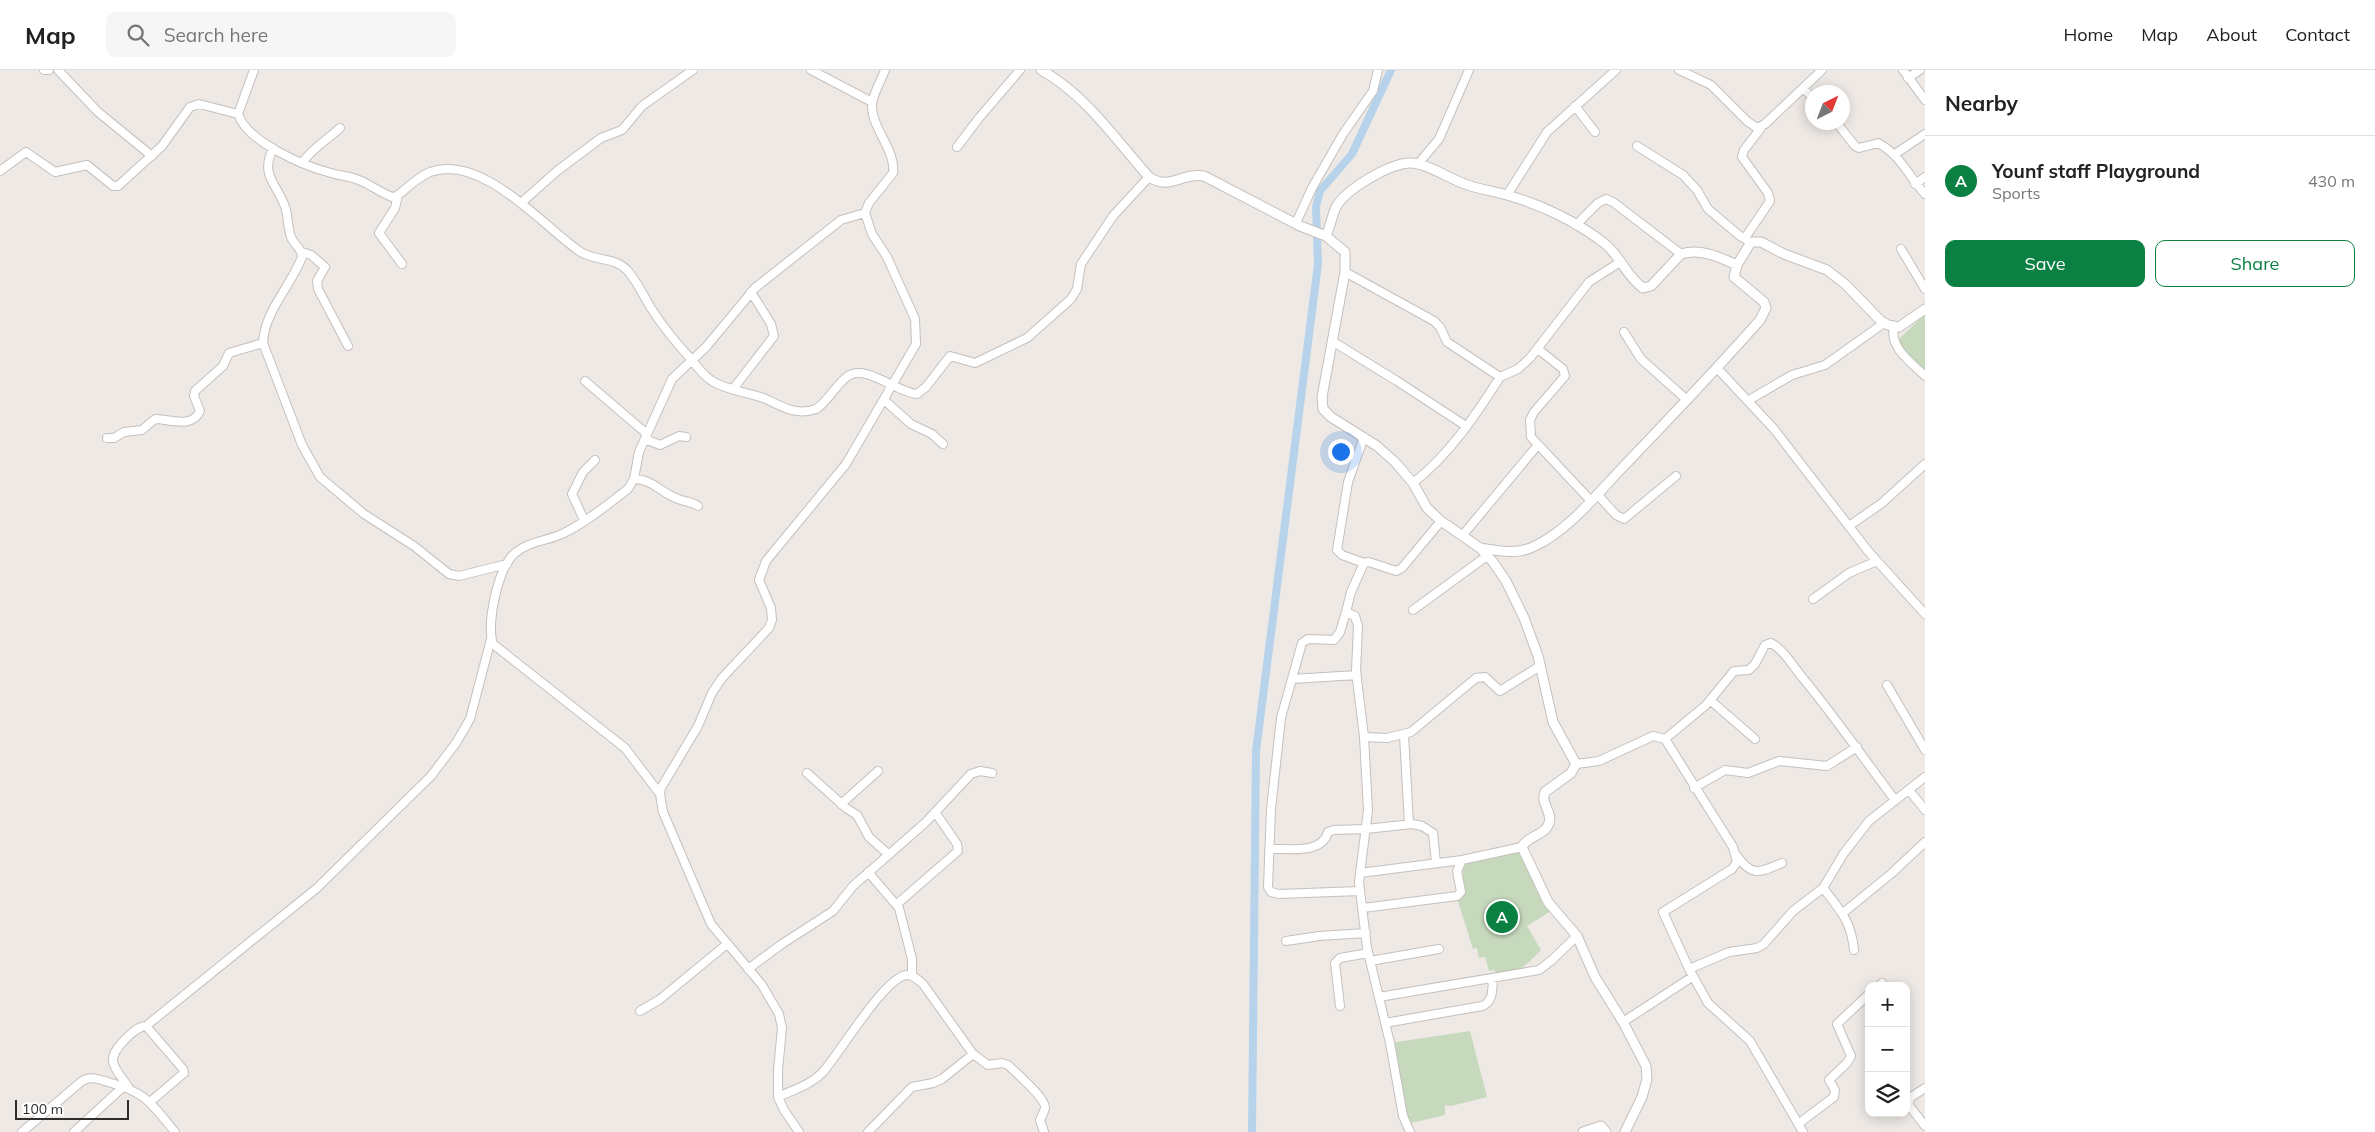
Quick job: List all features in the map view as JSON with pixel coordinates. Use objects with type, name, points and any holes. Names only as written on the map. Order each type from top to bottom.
[{"type":"street","points":[[44,70],[49,70]]},
{"type":"street","points":[[58,70],[98,112],[152,156]]},
{"type":"street","points":[[238,114],[254,70]]},
{"type":"street","points":[[521,203],[566,164],[601,138],[622,130],[642,106],[694,70]]},
{"type":"street","points":[[811,70],[872,102]]},
{"type":"street","points":[[660,794],[664,783],[698,726],[717,684],[769,628],[773,614],[758,580],[766,561],[846,464],[914,350],[916,326],[909,303],[887,257],[872,234],[865,212],[869,203],[890,177],[894,169],[875,119],[872,102],[885,70]]},
{"type":"street","points":[[957,147],[1020,70]]},
{"type":"street","points":[[1041,70],[1068,88],[1081,100],[1149,177],[1164,184],[1190,176],[1204,176],[1298,225],[1323,235],[1346,252],[1345,272],[1322,397],[1323,409],[1331,417],[1364,438],[1395,462],[1413,483],[1420,499],[1441,522],[1480,548],[1506,581],[1524,618],[1540,666],[1553,722],[1576,764]]},
{"type":"street","points":[[1298,225],[1312,188],[1343,134],[1373,92],[1378,70]]},
{"type":"street","points":[[1418,164],[1439,139],[1469,70]]},
{"type":"street","points":[[1507,195],[1547,132],[1616,70]]},
{"type":"street","points":[[1678,70],[1710,85],[1752,126],[1761,128]]},
{"type":"street","points":[[1480,548],[1515,553],[1535,546],[1559,530],[1594,498],[1760,320],[1766,308],[1760,298],[1734,277],[1748,240],[1770,201],[1768,194],[1742,157],[1744,150],[1761,128],[1822,70]]},
{"type":"street","points":[[1903,70],[1925,100]]},
{"type":"street","points":[[1908,78],[1920,70]]},
{"type":"street","points":[[0,171],[26,152],[55,172],[87,165],[116,186],[168,140],[185,112],[199,104],[238,114],[253,135],[273,148],[332,174],[361,181],[392,197],[398,195],[421,177],[431,172],[453,170],[467,172],[483,179],[521,203],[590,258],[614,261],[627,270],[670,338],[710,379],[733,389],[765,399],[785,410],[811,411],[820,407],[844,380],[853,373],[868,374],[893,386],[917,394],[926,387],[950,356],[975,363],[1026,338],[1070,299],[1077,289],[1081,264],[1113,216],[1149,177]]},
{"type":"street","points":[[1575,106],[1595,132]]},
{"type":"street","points":[[303,162],[311,150],[321,145],[340,128]]},
{"type":"street","points":[[1842,130],[1855,146],[1859,148],[1878,143],[1895,154],[1915,184],[1925,194]]},
{"type":"street","points":[[1895,154],[1925,134]]},
{"type":"street","points":[[1637,146],[1683,175],[1697,190],[1708,209],[1748,240],[1761,242],[1837,277],[1884,323],[1899,327],[1925,308]]},
{"type":"street","points":[[273,148],[267,165],[269,177],[283,202],[292,238],[302,252],[314,256],[325,267],[317,281],[318,289],[348,346]]},
{"type":"street","points":[[1323,235],[1342,199],[1358,185],[1397,165],[1418,164],[1467,185],[1507,195],[1554,213],[1576,225],[1605,243],[1616,253],[1632,280],[1643,288],[1647,288],[1682,254],[1696,251],[1737,265]]},
{"type":"street","points":[[1915,184],[1925,177]]},
{"type":"street","points":[[398,195],[396,208],[380,228],[379,234],[402,264]]},
{"type":"street","points":[[1576,225],[1598,203],[1606,199],[1613,202],[1682,254]]},
{"type":"street","points":[[126,1087],[115,1066],[113,1057],[117,1048],[139,1028],[146,1026],[317,888],[431,776],[456,743],[470,719],[491,639],[496,595],[501,575],[515,553],[523,548],[566,532],[628,489],[634,479],[639,452],[672,379],[715,336],[751,292],[841,220],[865,212]]},
{"type":"street","points":[[1901,248],[1925,289]]},
{"type":"street","points":[[302,252],[298,268],[270,319],[263,343],[302,445],[320,477],[364,514],[414,546],[449,574],[459,576],[507,564]]},
{"type":"street","points":[[1413,483],[1439,460],[1466,426],[1500,377],[1518,369],[1538,349],[1589,282],[1620,262]]},
{"type":"street","points":[[1345,272],[1434,321],[1440,327],[1447,342],[1500,377]]},
{"type":"street","points":[[733,389],[774,336],[772,324],[751,292]]},
{"type":"street","points":[[1749,400],[1792,375],[1825,365],[1884,323]]},
{"type":"street","points":[[1894,327],[1893,340],[1896,347],[1925,376]]},
{"type":"street","points":[[1624,332],[1641,358],[1687,400]]},
{"type":"street","points":[[1332,341],[1466,426]]},
{"type":"street","points":[[107,438],[114,438],[124,432],[141,431],[155,419],[177,422],[192,419],[200,411],[194,398],[195,391],[223,366],[229,353],[263,343]]},
{"type":"street","points":[[1538,349],[1565,372],[1561,381],[1547,395],[1531,416],[1531,437],[1537,446],[1594,498],[1624,519],[1676,476]]},
{"type":"street","points":[[1717,368],[1749,400],[1803,464],[1848,526],[1925,614]]},
{"type":"street","points":[[585,381],[646,436],[660,445],[676,437],[686,437]]},
{"type":"street","points":[[884,400],[911,424],[932,434],[943,444]]},
{"type":"street","points":[[1364,438],[1348,482],[1337,545],[1339,554],[1396,571],[1402,568],[1441,522]]},
{"type":"street","points":[[1462,536],[1537,446]]},
{"type":"street","points":[[584,520],[572,494],[583,472],[595,460]]},
{"type":"street","points":[[1848,526],[1882,503],[1925,464]]},
{"type":"street","points":[[634,479],[647,480],[677,499],[691,502],[698,506]]},
{"type":"street","points":[[1413,610],[1487,556]]},
{"type":"street","points":[[1813,599],[1849,573],[1877,561]]},
{"type":"street","points":[[1360,891],[1279,894],[1272,892],[1268,887],[1271,808],[1281,718],[1302,643],[1308,639],[1334,640],[1340,632],[1351,592],[1364,563]]},
{"type":"street","points":[[1346,612],[1355,616],[1358,626],[1357,675],[1364,737],[1368,810],[1360,872],[1360,891],[1369,957],[1385,1023],[1403,1116],[1410,1132]]},
{"type":"street","points":[[491,639],[493,644],[505,656],[625,748],[660,794],[663,812],[707,916],[768,994],[779,1014],[782,1028],[778,1070],[778,1097],[784,1110],[799,1132]]},
{"type":"street","points":[[1665,739],[1710,700],[1734,671],[1746,672],[1755,664],[1765,645],[1771,643],[1779,649],[1857,747],[1895,800]]},
{"type":"street","points":[[1364,737],[1387,738],[1404,736],[1418,728],[1476,678],[1485,677],[1500,691],[1540,666]]},
{"type":"street","points":[[1292,679],[1357,675]]},
{"type":"street","points":[[1887,685],[1925,750]]},
{"type":"street","points":[[1710,700],[1755,739]]},
{"type":"street","points":[[1404,736],[1409,824]]},
{"type":"street","points":[[1576,764],[1599,761],[1653,736],[1665,739],[1736,855],[1748,869],[1756,872],[1782,863]]},
{"type":"street","points":[[1694,788],[1725,770],[1748,773],[1778,761],[1827,766],[1857,747]]},
{"type":"street","points":[[1360,872],[1462,860],[1522,848],[1528,840],[1543,832],[1550,822],[1543,801],[1545,792],[1571,772],[1576,764]]},
{"type":"street","points":[[748,969],[833,911],[868,872],[935,812],[970,774],[980,771],[992,773]]},
{"type":"street","points":[[841,804],[878,772]]},
{"type":"street","points":[[807,774],[841,804],[857,815],[869,837],[888,854]]},
{"type":"street","points":[[1689,969],[1729,952],[1757,948],[1764,944],[1793,911],[1823,888],[1844,853],[1869,821],[1925,777]]},
{"type":"street","points":[[1908,790],[1925,810]]},
{"type":"street","points":[[897,904],[958,851],[957,844],[935,812]]},
{"type":"street","points":[[1269,849],[1310,848],[1324,842],[1330,830],[1417,824],[1433,833],[1436,862]]},
{"type":"street","points":[[1843,913],[1892,873],[1925,842]]},
{"type":"street","points":[[1522,848],[1548,902],[1576,936],[1595,977],[1623,1022],[1647,1071],[1642,1096],[1625,1132]]},
{"type":"street","points":[[1736,855],[1737,862],[1732,869],[1663,912],[1692,977],[1708,1002],[1750,1041],[1803,1132]]},
{"type":"street","points":[[1363,908],[1457,896],[1461,892],[1457,871],[1462,860]]},
{"type":"street","points":[[868,872],[897,904],[912,959],[912,976]]},
{"type":"street","points":[[1823,888],[1850,924],[1854,950]]},
{"type":"street","points":[[1286,941],[1319,936],[1366,933]]},
{"type":"street","points":[[1378,997],[1539,970],[1576,936]]},
{"type":"street","points":[[640,1010],[660,1000],[727,944]]},
{"type":"street","points":[[1340,1006],[1334,963],[1340,958],[1439,950]]},
{"type":"street","points":[[778,1097],[801,1087],[819,1075],[847,1037],[895,980],[900,977],[912,976],[923,984],[974,1054],[988,1065],[1002,1063],[1008,1065],[1044,1102],[1045,1107],[1040,1120],[1044,1132]]},
{"type":"street","points":[[1623,1022],[1692,977]]},
{"type":"street","points":[[1385,1023],[1487,1004],[1492,996],[1493,978]]},
{"type":"street","points":[[1798,1124],[1834,1097],[1834,1090],[1829,1080],[1847,1063],[1851,1056],[1837,1024],[1865,998]]},
{"type":"street","points":[[146,1026],[181,1066],[184,1073],[150,1102]]},
{"type":"street","points":[[868,1132],[912,1087],[933,1083],[974,1054]]},
{"type":"street","points":[[22,1132],[88,1078],[126,1087],[142,1095],[175,1132]]},
{"type":"street","points":[[74,1132],[126,1087]]},
{"type":"street","points":[[1925,1088],[1908,1101],[1910,1108],[1925,1126]]},
{"type":"street","points":[[1583,1132],[1601,1126],[1606,1132]]},
{"type":"green space","points":[[1925,314],[1925,376],[1894,344]]},
{"type":"green space","points":[[1522,848],[1554,909],[1527,926],[1541,950],[1521,968],[1509,974],[1495,976],[1495,970],[1489,971],[1485,957],[1479,958],[1477,948],[1473,949],[1457,898],[1463,893],[1463,859]]},
{"type":"green space","points":[[1470,1031],[1487,1097],[1451,1106],[1445,1105],[1445,1115],[1407,1124],[1390,1043]]},
{"type":"waterway","points":[[1252,1132],[1256,751],[1318,264],[1316,207],[1320,191],[1352,154],[1391,70]]},
{"type":"place","name":"Younf staff Playground","points":[[1502,917]]}]
